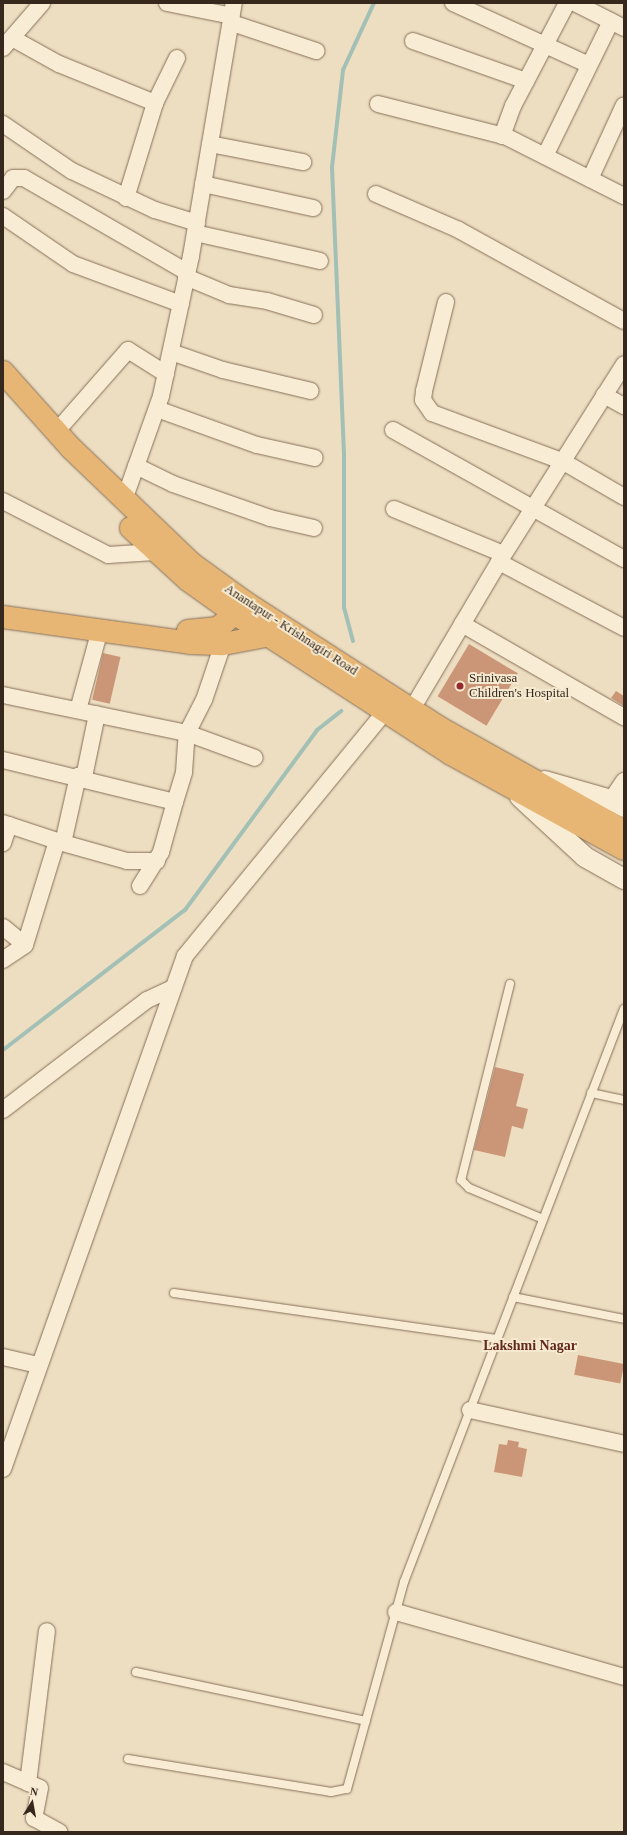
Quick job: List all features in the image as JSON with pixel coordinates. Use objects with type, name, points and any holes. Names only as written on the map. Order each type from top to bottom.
[{"type":"highway","name":"Anantapur - Krishnagiri Road","points":[[3,372],[56,432],[124,500],[268,636],[386,710],[451,754],[515,781],[624,831]]},
{"type":"highway","name":"Anantapur - Krishnagiri Road","points":[[3,393],[43,439],[155,552],[241,609],[291,631],[412,709],[515,781],[624,849]]},
{"type":"highway","points":[[3,604],[102,621],[195,632],[218,628],[241,609]]},
{"type":"highway","points":[[3,617],[99,633],[223,644],[291,631]]},
{"type":"street","points":[[42,3],[7,43],[155,103]]},
{"type":"street","points":[[168,3],[233,14],[316,51]]},
{"type":"street","points":[[453,3],[546,43],[589,65]]},
{"type":"street","points":[[502,136],[526,81],[567,3]]},
{"type":"street","points":[[544,156],[589,65],[617,24],[575,3]]},
{"type":"street","points":[[124,500],[157,409],[171,352],[196,228],[233,14]]},
{"type":"street","points":[[413,41],[526,81]]},
{"type":"street","points":[[126,198],[155,103],[177,58]]},
{"type":"street","points":[[378,104],[502,136],[624,196]]},
{"type":"street","points":[[590,179],[624,105]]},
{"type":"street","points":[[3,124],[60,165],[126,198],[196,228],[320,261]]},
{"type":"street","points":[[210,144],[302,162]]},
{"type":"street","points":[[3,191],[13,178],[24,178],[187,274],[229,296],[267,301],[314,315]]},
{"type":"street","points":[[203,184],[314,208]]},
{"type":"street","points":[[376,194],[459,230],[624,321]]},
{"type":"street","points":[[3,216],[80,267],[181,304]]},
{"type":"street","points":[[446,302],[424,391],[424,400],[432,413],[562,461],[624,497]]},
{"type":"street","points":[[56,432],[128,350],[166,374]]},
{"type":"street","points":[[171,352],[223,370],[311,391]]},
{"type":"street","points":[[412,709],[501,558],[624,364]]},
{"type":"street","points":[[604,395],[624,406]]},
{"type":"street","points":[[157,409],[257,445],[315,458]]},
{"type":"street","points":[[393,430],[534,506],[624,559]]},
{"type":"street","points":[[136,466],[173,484],[270,518],[314,528]]},
{"type":"street","points":[[3,501],[108,555],[155,552]]},
{"type":"street","points":[[394,510],[501,558],[624,628]]},
{"type":"street","points":[[462,624],[624,717]]},
{"type":"street","points":[[78,710],[99,633]]},
{"type":"street","points":[[140,886],[157,861],[184,772],[187,733],[204,700],[223,644]]},
{"type":"street","points":[[3,695],[187,733],[255,758]]},
{"type":"street","points":[[3,1469],[185,956],[386,710]]},
{"type":"street","points":[[3,960],[25,945],[81,776],[97,714]]},
{"type":"street","points":[[3,760],[81,776],[175,802]]},
{"type":"street","points":[[515,781],[618,804],[624,781]]},
{"type":"street","points":[[515,781],[585,857],[624,879]]},
{"type":"street","points":[[3,843],[6,824],[60,842],[127,861],[157,861]]},
{"type":"street","points":[[3,928],[25,945]]},
{"type":"street","points":[[3,1110],[147,1000],[173,988]]},
{"type":"street","points":[[3,1357],[39,1365]]},
{"type":"street","points":[[470,1410],[624,1444]]},
{"type":"street","points":[[396,1612],[624,1677]]},
{"type":"street","points":[[28,1783],[47,1631]]},
{"type":"street","points":[[3,1772],[40,1788],[34,1818],[59,1832]]},
{"type":"lane","points":[[510,984],[461,1180],[469,1188],[543,1219]]},
{"type":"lane","points":[[128,1759],[338,1792],[349,1784],[396,1612],[512,1297],[624,1009]]},
{"type":"lane","points":[[591,1093],[624,1100]]},
{"type":"lane","points":[[174,1293],[497,1339]]},
{"type":"lane","points":[[512,1297],[624,1319]]},
{"type":"lane","points":[[136,1672],[366,1721]]},
{"type":"building","points":[[469,644],[518,673],[486,726],[438,696]]},
{"type":"building","points":[[103,653],[121,657],[110,704],[92,700]]},
{"type":"building","points":[[616,691],[624,696],[624,706],[611,698]]},
{"type":"building","points":[[495,1067],[524,1074],[516,1106],[528,1109],[523,1129],[512,1126],[505,1157],[474,1150]]},
{"type":"building","points":[[578,1355],[624,1364],[620,1384],[574,1375]]},
{"type":"building","points":[[508,1440],[519,1442],[518,1447],[527,1449],[522,1477],[494,1472],[499,1444],[507,1445]]},
{"type":"waterway","points":[[353,641],[344,608],[344,454],[332,167],[343,70],[374,3]]},
{"type":"waterway","points":[[3,1050],[185,910],[317,730],[341,711]]},
{"type":"place","name":"Srinivasa Children's Hospital","points":[[460,686]]},
{"type":"district","name":"Lakshmi Nagar","points":[[530,1346]]}]
